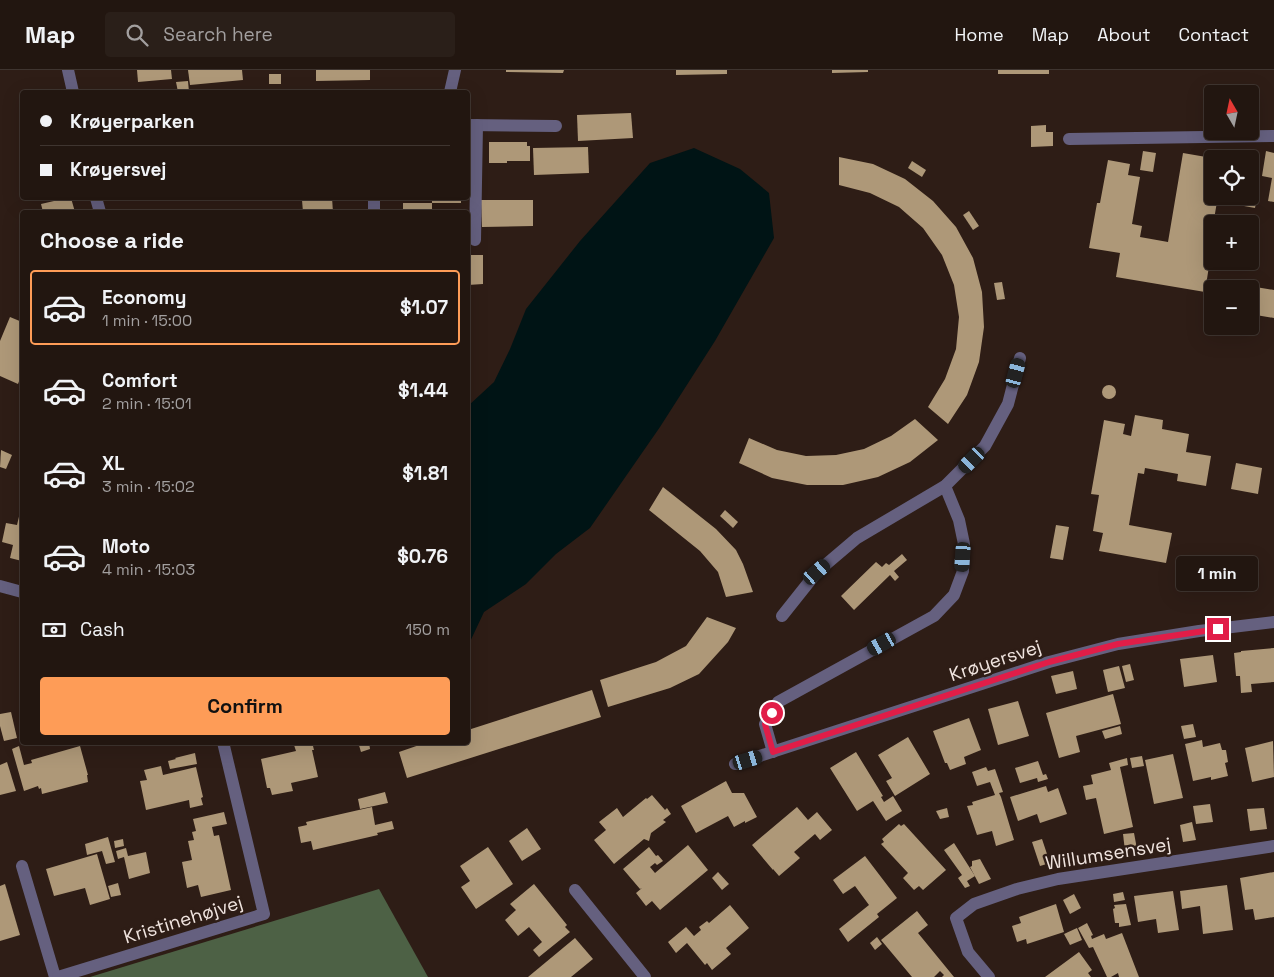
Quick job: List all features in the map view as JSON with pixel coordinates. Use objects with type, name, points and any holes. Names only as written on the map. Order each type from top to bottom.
[{"type":"street","points":[[68,70],[73,90]]},
{"type":"street","points":[[450,90],[455,70]]},
{"type":"street","points":[[475,240],[472,125],[556,126]]},
{"type":"street","points":[[1069,139],[1274,136]]},
{"type":"street","points":[[782,616],[817,572],[857,538],[946,486],[985,446],[1008,404],[1020,358]]},
{"type":"street","points":[[773,752],[765,724],[778,702],[934,616],[954,594],[962,571],[964,544],[959,520],[946,486]]},
{"type":"street","points":[[0,586],[20,591]]},
{"type":"street","name":"Krøyersvej","points":[[735,764],[1049,662],[1118,644],[1199,631],[1274,622]]},
{"type":"street","name":"Kristinehøjvej","points":[[22,866],[56,977],[264,914],[224,745]]},
{"type":"street","name":"Willumsensvej","points":[[989,977],[968,952],[956,918],[974,904],[1018,888],[1058,879],[1274,846]]},
{"type":"street","points":[[576,890],[645,977]]},
{"type":"green space","points":[[379,889],[428,977],[90,977]]},
{"type":"shaded area","points":[[694,148],[740,169],[769,193],[774,238],[715,341],[660,427],[590,528],[556,554],[526,584],[484,612],[470,642],[470,404],[494,382],[526,309],[580,241],[650,163]]},
{"type":"building","points":[[137,70],[171,70],[172,79],[138,82]]},
{"type":"building","points":[[188,70],[242,70],[243,80],[190,85]]},
{"type":"building","points":[[316,70],[370,70],[370,80],[316,81]]},
{"type":"building","points":[[506,70],[564,70],[563,73],[506,72]]},
{"type":"building","points":[[676,70],[727,70],[727,74],[676,75]]},
{"type":"building","points":[[832,70],[868,70],[868,72],[832,73]]},
{"type":"building","points":[[998,70],[1049,70],[1049,74],[998,74]]},
{"type":"building","points":[[269,74],[281,74],[281,84],[269,84]]},
{"type":"building","points":[[188,81],[189,90],[178,90],[176,82]]},
{"type":"building","points":[[631,113],[633,138],[578,141],[577,115]]},
{"type":"building","points":[[1046,125],[1046,132],[1053,132],[1053,146],[1031,147],[1031,126]]},
{"type":"building","points":[[489,142],[527,142],[527,146],[530,146],[530,161],[489,163]]},
{"type":"building","points":[[588,147],[589,173],[534,175],[533,148]]},
{"type":"building","points":[[1143,151],[1156,153],[1153,172],[1140,170]]},
{"type":"building","points":[[1266,151],[1274,153],[1274,202],[1268,201],[1272,178],[1262,176]]},
{"type":"building","points":[[1183,153],[1204,157],[1204,205],[1216,205],[1215,215],[1204,215],[1204,270],[1208,270],[1207,280],[1204,280],[1204,292],[1116,277],[1120,253],[1089,248],[1097,203],[1100,203],[1108,160],[1130,164],[1128,175],[1140,177],[1132,224],[1142,226],[1140,237],[1168,242]]},
{"type":"building","points":[[839,157],[873,164],[905,179],[933,201],[956,227],[973,258],[982,292],[984,327],[979,362],[967,395],[948,424],[928,407],[945,379],[956,349],[959,317],[954,285],[942,255],[923,228],[899,207],[870,193],[839,185]]},
{"type":"building","points":[[912,161],[926,170],[922,177],[908,168]]},
{"type":"building","points":[[72,200],[74,210],[42,210],[41,204]]},
{"type":"building","points":[[302,200],[332,200],[333,210],[303,210]]},
{"type":"building","points":[[432,200],[461,200],[461,203],[432,203]]},
{"type":"building","points":[[481,200],[533,200],[533,226],[482,227]]},
{"type":"building","points":[[403,203],[432,203],[432,210],[403,210]]},
{"type":"building","points":[[1238,205],[1256,205],[1255,208]]},
{"type":"building","points":[[969,211],[979,226],[973,230],[963,215]]},
{"type":"building","points":[[470,255],[483,255],[483,284],[470,285]]},
{"type":"building","points":[[1002,282],[1005,299],[997,300],[994,283]]},
{"type":"building","points":[[1259,288],[1274,290],[1274,318],[1259,316]]},
{"type":"building","points":[[10,317],[20,321],[20,378],[18,384],[0,376],[0,341]]},
{"type":"building","points":[[1109,385],[1114,387],[1116,392],[1114,397],[1109,399],[1104,397],[1102,392],[1104,387]]},
{"type":"building","points":[[1135,415],[1163,420],[1162,429],[1189,434],[1186,452],[1211,456],[1206,486],[1177,481],[1178,474],[1145,468],[1144,474],[1138,473],[1129,525],[1172,533],[1166,563],[1099,551],[1103,533],[1093,531],[1099,495],[1091,494],[1104,420],[1125,424],[1123,434],[1131,436]]},
{"type":"building","points":[[915,419],[938,440],[910,462],[878,477],[843,485],[807,485],[772,478],[739,463],[749,438],[777,450],[806,456],[836,455],[864,449],[891,436]]},
{"type":"building","points":[[1,450],[12,455],[6,469],[0,467]]},
{"type":"building","points":[[1236,463],[1262,468],[1258,494],[1231,489]]},
{"type":"building","points":[[663,487],[716,529],[736,550],[753,592],[726,597],[718,572],[700,551],[649,510]]},
{"type":"building","points":[[725,510],[738,522],[733,528],[720,516]]},
{"type":"building","points":[[20,512],[20,560],[10,558],[13,545],[2,542],[6,523],[17,525]]},
{"type":"building","points":[[1056,525],[1069,527],[1063,560],[1050,558]]},
{"type":"building","points":[[902,554],[907,560],[894,571],[899,577],[895,581],[890,575],[854,610],[841,596],[876,562],[882,567],[886,563],[889,565]]},
{"type":"building","points":[[707,617],[736,628],[728,642],[699,674],[670,688],[608,707],[600,680],[656,662],[686,646]]},
{"type":"building","points":[[1274,648],[1274,682],[1251,684],[1252,692],[1241,693],[1240,676],[1236,676],[1234,653]]},
{"type":"building","points":[[1213,655],[1217,682],[1184,687],[1180,659]]},
{"type":"building","points":[[1130,664],[1134,680],[1126,682],[1122,666]]},
{"type":"building","points":[[1119,666],[1125,688],[1108,692],[1103,670]]},
{"type":"building","points":[[1073,671],[1077,689],[1056,694],[1051,676]]},
{"type":"building","points":[[592,690],[601,717],[407,778],[399,752],[419,745],[470,745],[470,729]]},
{"type":"building","points":[[1113,694],[1121,724],[1076,736],[1080,752],[1059,758],[1046,713]]},
{"type":"building","points":[[1018,701],[1029,736],[998,745],[988,709]]},
{"type":"building","points":[[11,712],[17,738],[4,741],[0,726],[0,714]]},
{"type":"building","points":[[969,718],[981,750],[964,757],[966,764],[950,770],[947,763],[945,763],[933,731]]},
{"type":"building","points":[[1193,724],[1196,737],[1184,739],[1181,726]]},
{"type":"building","points":[[1120,726],[1122,734],[1105,739],[1102,731]]},
{"type":"building","points":[[908,737],[930,774],[895,796],[886,781],[892,778],[878,755]]},
{"type":"building","points":[[1202,740],[1203,747],[1220,743],[1222,750],[1226,750],[1228,762],[1225,763],[1228,776],[1211,780],[1211,777],[1193,781],[1185,744]]},
{"type":"building","points":[[1273,741],[1274,777],[1252,782],[1245,748]]},
{"type":"building","points":[[294,745],[313,745],[314,750],[312,750],[318,777],[291,783],[293,791],[272,795],[270,788],[267,788],[261,759],[296,751]]},
{"type":"building","points":[[359,745],[369,745],[370,749],[361,752]]},
{"type":"building","points":[[19,746],[24,765],[32,763],[31,760],[80,746],[88,775],[88,782],[42,794],[41,788],[39,789],[38,786],[24,791],[12,749]]},
{"type":"building","points":[[856,752],[883,796],[881,797],[884,802],[893,796],[902,811],[886,821],[873,801],[857,811],[830,768]]},
{"type":"building","points":[[195,753],[197,764],[170,769],[168,761]]},
{"type":"building","points":[[1173,754],[1183,798],[1154,804],[1145,760]]},
{"type":"building","points":[[1142,756],[1144,766],[1132,768],[1130,758]]},
{"type":"building","points":[[1127,758],[1128,765],[1120,767],[1133,827],[1104,834],[1096,798],[1086,800],[1083,786],[1093,784],[1091,775],[1111,770],[1109,763]]},
{"type":"building","points":[[1038,761],[1043,775],[1046,774],[1048,779],[1038,782],[1037,778],[1020,783],[1015,768]]},
{"type":"building","points":[[7,762],[16,791],[0,795],[0,765]]},
{"type":"building","points":[[161,766],[163,775],[196,767],[203,805],[190,808],[189,800],[146,810],[140,781],[147,780],[144,770]]},
{"type":"building","points":[[986,767],[988,771],[995,769],[1003,792],[999,793],[1014,840],[996,846],[992,831],[977,835],[967,806],[973,805],[972,802],[995,795],[990,782],[977,786],[972,772]]},
{"type":"building","points":[[726,781],[732,793],[744,793],[757,817],[734,827],[728,816],[696,833],[681,806]]},
{"type":"building","points":[[1046,786],[1048,792],[1058,788],[1067,814],[1040,823],[1037,814],[1018,821],[1010,797]]},
{"type":"building","points":[[385,792],[388,803],[360,809],[358,799]]},
{"type":"building","points":[[652,795],[671,814],[663,820],[666,822],[651,833],[649,841],[644,839],[614,864],[594,840],[606,830],[599,822],[617,808],[623,817]]},
{"type":"building","points":[[1210,804],[1213,822],[1196,824],[1193,806]]},
{"type":"building","points":[[372,807],[375,825],[392,821],[394,829],[377,833],[378,835],[313,850],[311,841],[301,843],[298,827],[307,825],[306,822]]},
{"type":"building","points":[[797,807],[808,820],[817,812],[832,830],[820,840],[815,834],[794,852],[800,858],[779,876],[752,845]]},
{"type":"building","points":[[947,808],[949,817],[940,819],[936,811]]},
{"type":"building","points":[[1264,808],[1267,829],[1250,831],[1247,809]]},
{"type":"building","points":[[224,812],[227,824],[212,827],[214,836],[219,835],[231,890],[201,897],[198,885],[187,888],[182,862],[192,860],[188,841],[194,840],[192,832],[196,831],[193,819]]},
{"type":"building","points":[[1192,822],[1196,840],[1183,842],[1180,825]]},
{"type":"building","points":[[899,824],[901,826],[904,824],[946,870],[923,890],[919,886],[914,890],[903,878],[908,873],[881,844],[884,842],[882,839]]},
{"type":"building","points":[[527,828],[541,849],[522,861],[509,841]]},
{"type":"building","points":[[1134,833],[1137,849],[1125,851],[1123,834]]},
{"type":"building","points":[[108,837],[115,862],[106,864],[102,851],[87,855],[85,844]]},
{"type":"building","points":[[123,839],[124,846],[115,848],[114,841]]},
{"type":"building","points":[[1042,839],[1050,863],[1040,866],[1032,842]]},
{"type":"building","points":[[954,843],[975,876],[967,881],[970,886],[965,888],[958,878],[962,875],[944,850]]},
{"type":"building","points":[[688,845],[708,870],[660,910],[652,901],[646,906],[636,893],[642,888],[640,889],[623,869],[649,847],[663,861],[657,865],[655,863],[650,867],[655,873]]},
{"type":"building","points":[[488,847],[513,884],[476,909],[461,887],[470,881],[460,866]]},
{"type":"building","points":[[126,848],[128,856],[146,852],[150,873],[129,879],[124,857],[118,859],[116,851]]},
{"type":"building","points":[[97,854],[110,899],[90,905],[85,888],[54,896],[46,869]]},
{"type":"building","points":[[865,856],[897,898],[877,914],[879,917],[848,942],[839,929],[869,905],[855,886],[843,894],[833,880]]},
{"type":"building","points":[[980,859],[991,879],[979,884],[970,867],[972,866],[972,861]]},
{"type":"building","points":[[718,872],[729,884],[722,890],[712,878]]},
{"type":"building","points":[[1274,872],[1274,917],[1255,920],[1253,909],[1245,910],[1240,878]]},
{"type":"building","points":[[118,883],[121,895],[111,897],[108,886]]},
{"type":"building","points":[[5,884],[20,935],[0,941],[0,886]]},
{"type":"building","points":[[534,884],[567,925],[565,927],[570,932],[539,957],[533,950],[542,942],[529,927],[518,936],[505,920],[516,910],[510,904]]},
{"type":"building","points":[[1227,885],[1233,930],[1203,934],[1200,906],[1182,909],[1180,891]]},
{"type":"building","points":[[1173,891],[1179,930],[1158,933],[1156,919],[1138,922],[1134,896]]},
{"type":"building","points":[[1123,892],[1125,900],[1114,902],[1113,894]]},
{"type":"building","points":[[1074,894],[1081,908],[1070,914],[1063,900]]},
{"type":"building","points":[[1056,904],[1064,932],[1027,944],[1026,939],[1017,942],[1012,926],[1021,923],[1019,917]]},
{"type":"building","points":[[1126,904],[1131,925],[1119,927],[1119,923],[1115,923],[1114,905]]},
{"type":"building","points":[[730,905],[749,928],[726,948],[731,954],[712,970],[707,963],[705,965],[687,943],[676,953],[668,942],[686,927],[694,936],[701,930],[699,927],[707,921],[709,923]]},
{"type":"building","points":[[917,911],[928,925],[918,933],[954,977],[942,977],[944,975],[940,971],[934,977],[912,977],[881,940]]},
{"type":"building","points":[[1087,923],[1093,935],[1091,936],[1092,939],[1104,934],[1106,939],[1122,933],[1139,977],[1119,977],[1118,973],[1107,977],[1093,947],[1089,948],[1078,928]]},
{"type":"building","points":[[1077,928],[1082,940],[1070,945],[1064,934]]},
{"type":"building","points":[[877,937],[882,944],[875,950],[870,943]]},
{"type":"building","points":[[575,938],[593,959],[571,977],[528,977]]},
{"type":"building","points":[[1079,952],[1092,970],[1088,973],[1091,977],[1045,977]]},
{"type":"route","points":[[772,713],[765,724],[773,752],[1049,662],[1118,644],[1218,629]]}]
